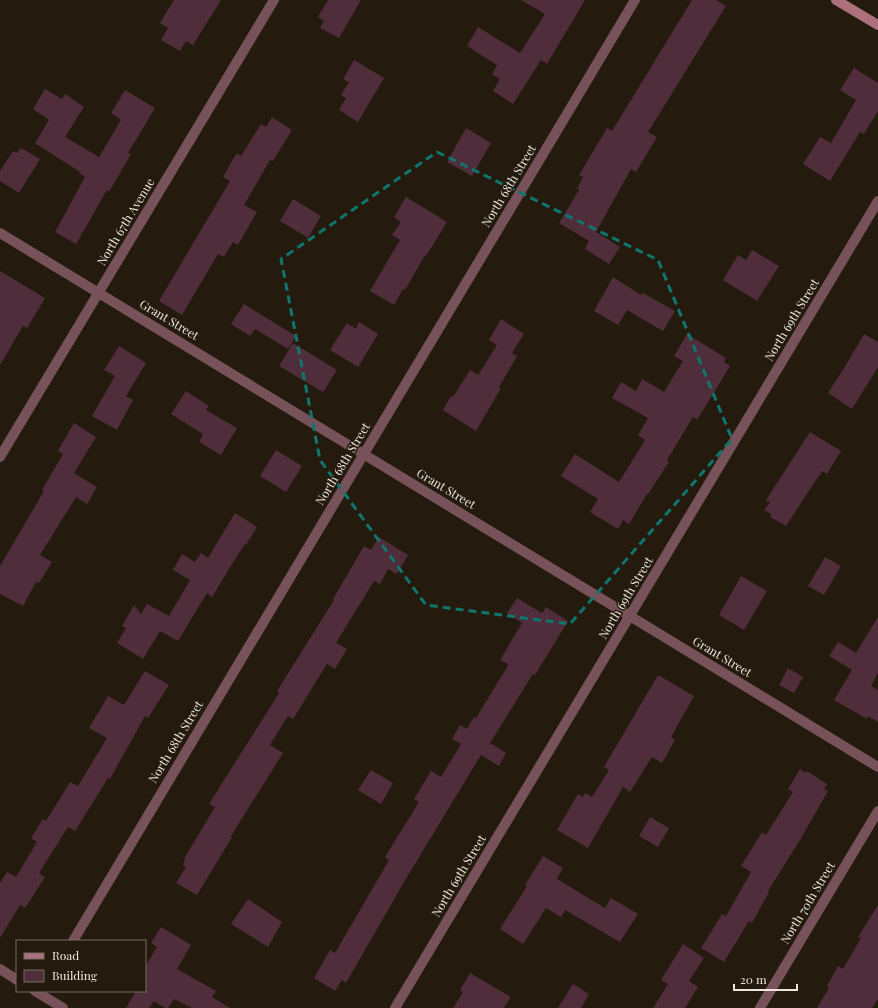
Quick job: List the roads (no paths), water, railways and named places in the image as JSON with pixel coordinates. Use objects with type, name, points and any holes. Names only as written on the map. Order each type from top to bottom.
[{"type":"main road","points":[[836,0],[878,26]]},
{"type":"street","name":"North 67th Avenue","points":[[0,457],[274,0]]},
{"type":"street","name":"North 68th Street","points":[[73,940],[635,0]]},
{"type":"street","name":"North 69th Street","points":[[395,1008],[878,201]]},
{"type":"street","name":"Grant Street","points":[[0,233],[878,767]]},
{"type":"street","name":"North 70th Street","points":[[760,1008],[878,811]]},
{"type":"street","points":[[0,969],[16,979]]},
{"type":"street","points":[[40,992],[63,1008]]}]
